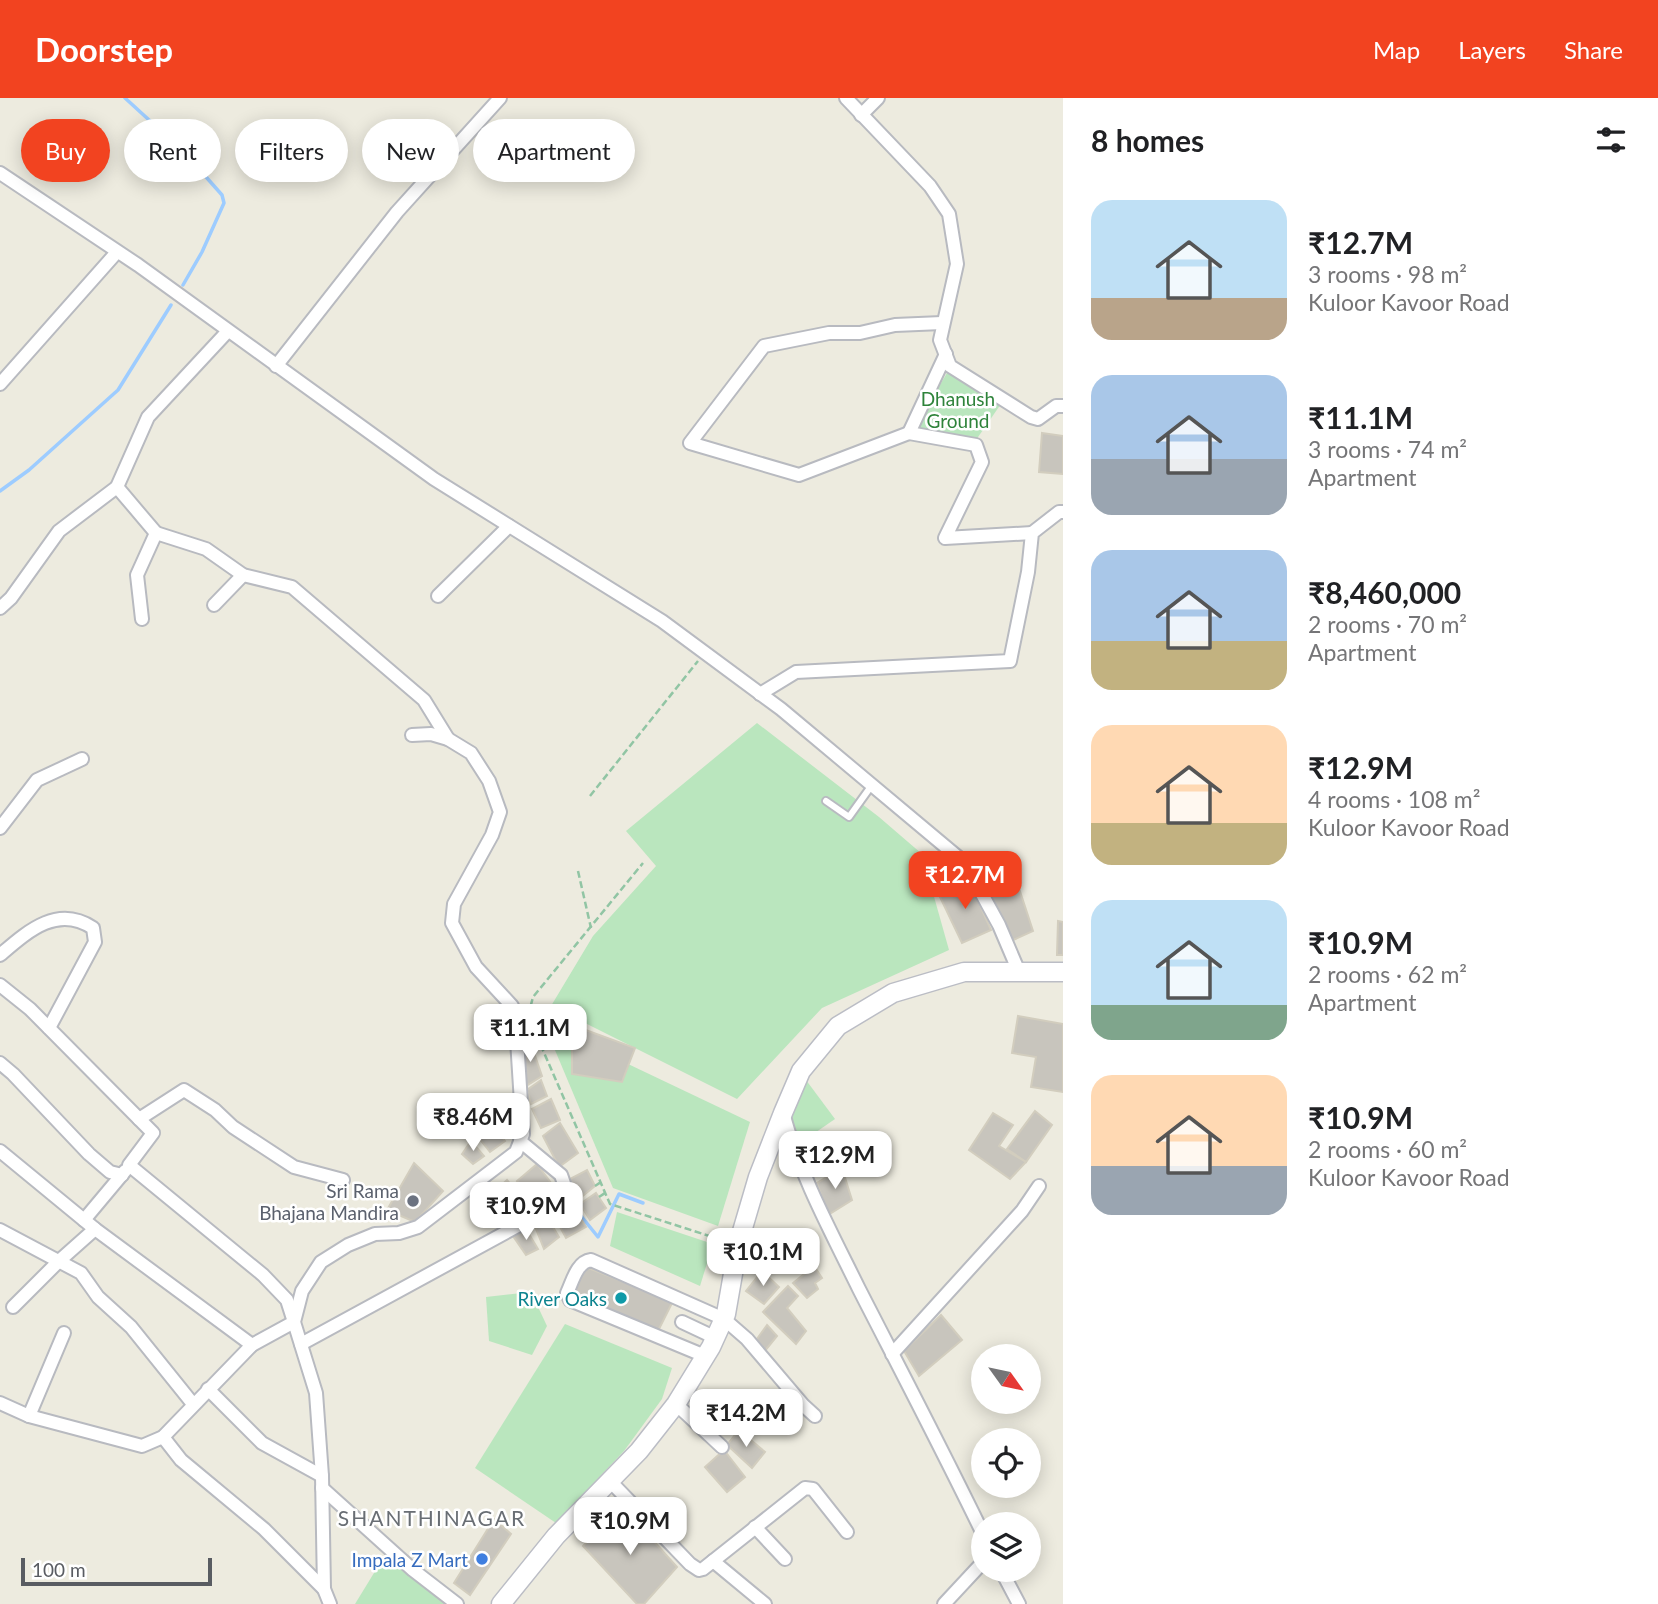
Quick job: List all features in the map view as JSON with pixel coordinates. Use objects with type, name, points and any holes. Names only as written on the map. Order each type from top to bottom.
[{"type":"main road","points":[[501,1604],[556,1536],[639,1451],[676,1405],[716,1338],[724,1319],[738,1245],[758,1177],[783,1113],[801,1071],[838,1026],[893,993],[964,972],[1063,972]]},
{"type":"street","points":[[276,366],[397,212],[500,98]]},
{"type":"street","points":[[846,98],[930,186],[949,214],[957,264],[940,340],[950,366],[1031,417],[1038,419],[1056,406],[1063,406]]},
{"type":"street","points":[[861,115],[878,98]]},
{"type":"street","points":[[0,173],[117,251],[433,479],[662,621],[760,694],[965,863],[999,925],[1019,972]]},
{"type":"street","points":[[0,384],[117,251]]},
{"type":"street","points":[[942,323],[895,325],[860,333],[829,333],[764,346],[690,443],[799,475],[909,433],[976,445],[982,462],[945,538],[1032,533],[1059,512],[1063,512]]},
{"type":"street","points":[[0,608],[11,598],[59,531],[117,487],[148,417],[228,331]]},
{"type":"street","points":[[909,433],[946,354]]},
{"type":"street","points":[[117,487],[156,533],[206,549],[243,575],[292,587],[424,700],[448,738]]},
{"type":"street","points":[[438,596],[509,526]]},
{"type":"street","points":[[142,619],[137,575],[156,533]]},
{"type":"street","points":[[760,694],[796,672],[1010,661],[1028,572],[1032,533]]},
{"type":"street","points":[[215,605],[243,575]]},
{"type":"street","points":[[0,1402],[29,1416],[142,1446],[163,1437],[252,1345],[294,1322],[302,1291],[321,1262],[348,1245],[375,1234],[399,1233],[418,1227],[516,1152],[523,1134],[512,1006],[477,967],[452,923],[454,904],[492,835],[500,812],[489,781],[471,753],[448,738],[430,734],[412,735]]},
{"type":"street","points":[[0,828],[37,780],[82,759]]},
{"type":"street","points":[[0,955],[29,930],[47,921],[80,919],[93,928],[95,942],[49,1028]]},
{"type":"street","points":[[0,985],[49,1028],[153,1133],[84,1220]]},
{"type":"street","points":[[0,1063],[110,1172],[126,1170],[262,1275],[287,1300],[316,1393],[322,1482],[324,1589],[330,1604]]},
{"type":"street","points":[[139,1119],[184,1090],[215,1110],[233,1127],[294,1167],[343,1180]]},
{"type":"street","points":[[783,1113],[803,1171],[972,1512]]},
{"type":"street","points":[[301,1345],[569,1199],[561,1175],[520,1141]]},
{"type":"street","points":[[0,1151],[95,1229],[252,1345]]},
{"type":"street","points":[[892,1354],[1022,1210],[1040,1186]]},
{"type":"street","points":[[13,1307],[95,1229]]},
{"type":"street","points":[[0,1230],[81,1273],[98,1297],[131,1327],[193,1404]]},
{"type":"street","points":[[705,1356],[569,1300],[567,1293],[580,1265],[591,1260],[724,1319],[747,1339],[815,1416]]},
{"type":"street","points":[[682,1322],[716,1338]]},
{"type":"street","points":[[29,1416],[64,1333]]},
{"type":"street","points":[[208,1389],[262,1443],[322,1482],[413,1570],[457,1604]]},
{"type":"street","points":[[676,1405],[722,1447]]},
{"type":"street","points":[[163,1437],[181,1460],[264,1529],[324,1589]]},
{"type":"street","points":[[610,1481],[695,1569],[703,1569],[800,1491],[809,1488],[813,1489],[847,1532]]},
{"type":"street","points":[[754,1527],[785,1559]]},
{"type":"street","points":[[713,1561],[765,1604]]},
{"type":"street","points":[[944,1604],[971,1575]]},
{"type":"street","points":[[1007,1582],[1019,1604]]},
{"type":"lane","points":[[826,801],[849,817],[872,786]]},
{"type":"path","points":[[590,796],[704,653]]},
{"type":"path","points":[[643,863],[534,997],[528,1016],[610,1204],[738,1245]]},
{"type":"path","points":[[578,871],[591,928]]},
{"type":"path","points":[[595,1186],[601,1182]]},
{"type":"path","points":[[599,1197],[605,1194]]},
{"type":"green space","name":"Dhanush Ground","points":[[947,373],[1003,401],[976,440],[914,428]]},
{"type":"green space","points":[[757,723],[879,817],[922,854],[949,950],[822,1008],[737,1099],[551,1006],[593,936],[656,866],[626,831]]},
{"type":"green space","points":[[544,1024],[750,1122],[718,1226],[613,1188]]},
{"type":"green space","points":[[803,1076],[835,1119],[793,1148],[788,1115]]},
{"type":"green space","points":[[617,1212],[713,1244],[700,1286],[610,1246]]},
{"type":"green space","points":[[531,1292],[547,1326],[532,1355],[489,1341],[486,1297]]},
{"type":"green space","points":[[565,1324],[672,1368],[662,1399],[624,1451],[556,1523],[475,1468]]},
{"type":"green space","points":[[385,1555],[446,1604],[355,1604]]},
{"type":"building","points":[[1042,433],[1063,436],[1063,474],[1039,472]]},
{"type":"building","points":[[968,878],[991,930],[962,943],[939,895]]},
{"type":"building","points":[[1016,879],[1033,931],[1011,941],[990,893]]},
{"type":"building","points":[[1058,921],[1063,922],[1063,955],[1057,955]]},
{"type":"building","points":[[1018,1016],[1063,1024],[1063,1092],[1031,1087],[1036,1057],[1012,1053]]},
{"type":"building","points":[[572,1025],[635,1048],[622,1082],[572,1074]]},
{"type":"building","points":[[530,1041],[542,1076],[526,1086],[521,1045]]},
{"type":"building","points":[[541,1080],[547,1096],[531,1104],[527,1090]]},
{"type":"building","points":[[551,1099],[560,1120],[541,1128],[532,1109]]},
{"type":"building","points":[[1035,1111],[1052,1125],[1026,1162],[1007,1149]]},
{"type":"building","points":[[993,1113],[1013,1125],[999,1146],[1026,1162],[1010,1179],[969,1150]]},
{"type":"building","points":[[560,1123],[578,1153],[559,1167],[543,1136]]},
{"type":"building","points":[[493,1124],[505,1141],[490,1152],[478,1137]]},
{"type":"building","points":[[471,1141],[484,1156],[473,1164],[462,1154]]},
{"type":"building","name":"Sri Rama Bhajana Mandira","points":[[414,1163],[443,1191],[415,1222],[387,1210]]},
{"type":"building","points":[[537,1164],[557,1191],[537,1204],[517,1181]]},
{"type":"building","points":[[842,1168],[852,1200],[828,1215],[817,1183]]},
{"type":"building","points":[[587,1170],[595,1186],[574,1203],[568,1180]]},
{"type":"building","points":[[507,1180],[525,1201],[508,1215],[490,1196]]},
{"type":"building","points":[[596,1193],[606,1208],[590,1220],[580,1204]]},
{"type":"building","points":[[573,1206],[586,1227],[566,1238],[554,1216]]},
{"type":"building","points":[[547,1217],[559,1237],[544,1249],[534,1224]]},
{"type":"building","points":[[526,1229],[538,1249],[526,1255],[513,1236]]},
{"type":"building","points":[[782,1234],[801,1245],[788,1271],[767,1261]]},
{"type":"building","name":"River Oaks","points":[[583,1266],[673,1301],[657,1333],[569,1295]]},
{"type":"building","points":[[814,1266],[822,1278],[815,1283],[818,1289],[807,1298],[793,1283]]},
{"type":"building","points":[[762,1271],[779,1287],[764,1304],[746,1291]]},
{"type":"building","points":[[788,1286],[798,1296],[787,1308],[806,1331],[796,1344],[763,1312]]},
{"type":"building","points":[[941,1315],[962,1340],[919,1376],[904,1351]]},
{"type":"building","points":[[767,1325],[777,1336],[764,1352],[754,1343]]},
{"type":"building","points":[[739,1398],[763,1417],[751,1432],[730,1419],[735,1412],[730,1409]]},
{"type":"building","points":[[739,1430],[765,1452],[752,1468],[727,1445]]},
{"type":"building","points":[[724,1450],[745,1477],[727,1492],[705,1467]]},
{"type":"building","points":[[622,1506],[677,1567],[644,1604],[637,1604],[583,1546]]},
{"type":"building","name":"Impala Z Mart","points":[[494,1519],[511,1534],[470,1595],[454,1583]]},
{"type":"waterway","points":[[125,98],[184,152],[222,195],[224,203],[202,252],[183,285]]},
{"type":"waterway","points":[[0,491],[29,470],[118,390],[171,305]]},
{"type":"waterway","points":[[573,1206],[598,1237],[619,1194],[643,1203]]},
{"type":"place","name":"Sri Rama Bhajana Mandira","points":[[413,1201]]},
{"type":"place","name":"River Oaks","points":[[621,1298]]},
{"type":"place","name":"Impala Z Mart","points":[[482,1559]]},
{"type":"district","name":"SHANTHINAGAR","points":[[432,1517]]}]
